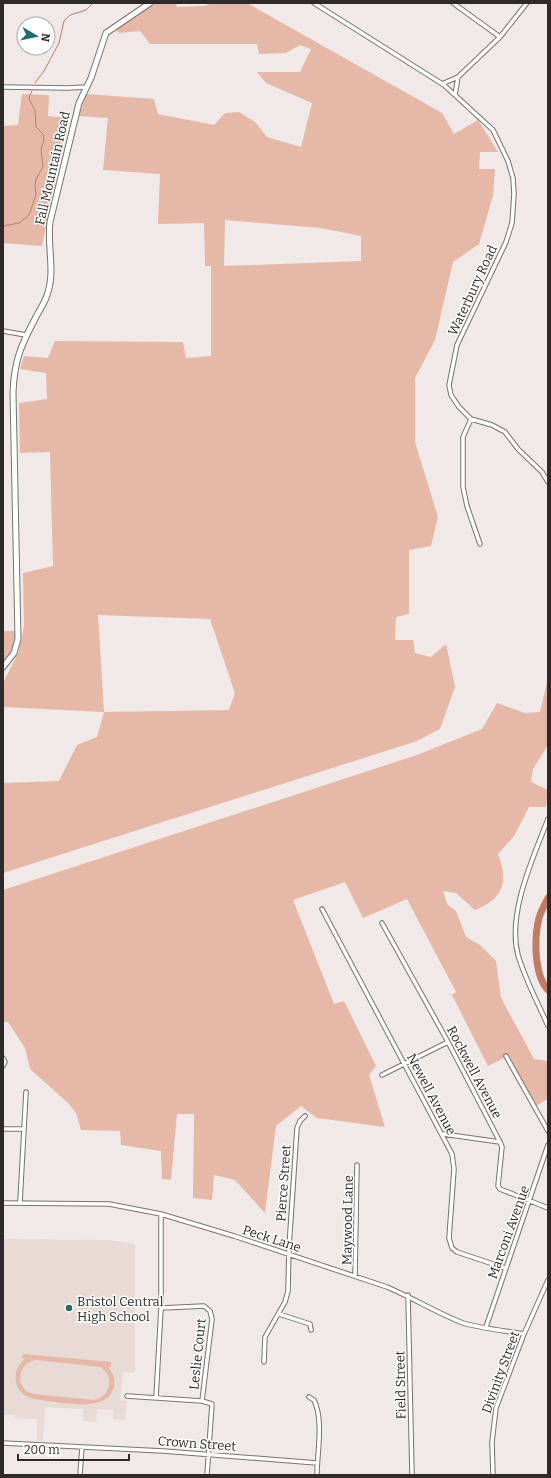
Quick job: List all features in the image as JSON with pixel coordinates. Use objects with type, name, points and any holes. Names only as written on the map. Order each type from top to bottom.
[{"type":"main road","name":"Fall Mountain Road","points":[[3,667],[14,653],[18,639],[13,393],[15,366],[26,335],[48,292],[51,271],[48,238],[52,211],[79,103],[87,87],[106,33],[150,3]]},
{"type":"street","name":"Waterbury Road","points":[[314,3],[443,85],[494,130],[508,161],[513,178],[514,194],[512,223],[506,242],[457,345],[449,385],[452,396],[459,407],[471,418],[492,425],[505,432],[518,449],[542,472],[548,482]]},
{"type":"street","points":[[453,3],[500,38]]},
{"type":"street","points":[[443,85],[458,77],[500,38],[527,3]]},
{"type":"street","points":[[455,95],[458,77]]},
{"type":"street","points":[[3,87],[87,87]]},
{"type":"street","points":[[3,331],[26,335]]},
{"type":"street","points":[[471,418],[463,437],[463,487],[467,506],[480,544]]},
{"type":"street","points":[[548,819],[533,856],[521,896],[516,936],[518,955],[548,1026]]},
{"type":"street","name":"Newell Avenue","points":[[322,909],[443,1134],[452,1154],[454,1169],[450,1204],[450,1244],[457,1252],[505,1268]]},
{"type":"street","name":"Rockwell Avenue","points":[[382,923],[448,1042],[500,1142],[502,1147],[498,1186],[500,1189],[548,1208]]},
{"type":"street","points":[[382,1075],[448,1042]]},
{"type":"street","points":[[506,1056],[548,1131]]},
{"type":"street","points":[[3,1058],[6,1062],[3,1066]]},
{"type":"street","points":[[20,1202],[26,1092]]},
{"type":"street","name":"Pierce Street","points":[[264,1362],[265,1337],[286,1302],[288,1291],[297,1128],[300,1121],[305,1116]]},
{"type":"street","points":[[3,1129],[24,1129]]},
{"type":"street","points":[[443,1134],[500,1142]]},
{"type":"street","name":"Marconi Avenue","points":[[486,1327],[548,1145]]},
{"type":"street","name":"Maywood Lane","points":[[355,1276],[357,1165]]},
{"type":"street","name":"Peck Lane","points":[[3,1203],[109,1204],[161,1214],[289,1254],[408,1295],[446,1316],[465,1324],[524,1334]]},
{"type":"street","points":[[156,1398],[161,1308],[161,1214]]},
{"type":"street","name":"Divinity Street","points":[[493,1475],[492,1442],[496,1408],[524,1334],[548,1280]]},
{"type":"street","name":"Field Street","points":[[408,1295],[412,1475]]},
{"type":"street","name":"Leslie Court","points":[[161,1308],[204,1306],[210,1311],[212,1320],[202,1402]]},
{"type":"street","points":[[279,1314],[310,1324],[311,1330]]},
{"type":"street","points":[[127,1396],[212,1404],[207,1475]]},
{"type":"street","points":[[309,1397],[314,1400],[317,1410],[317,1475]]},
{"type":"street","name":"Crown Street","points":[[3,1443],[208,1454],[317,1462]]},
{"type":"street","points":[[80,1475],[82,1447]]},
{"type":"shaded area","points":[[156,3],[176,3],[177,7],[204,6],[211,3],[247,3],[442,113],[454,134],[478,120],[498,152],[480,152],[479,169],[495,169],[493,195],[479,244],[453,262],[435,340],[415,378],[415,442],[438,517],[431,546],[409,550],[409,614],[396,617],[395,640],[413,640],[415,653],[431,657],[446,644],[455,687],[440,729],[417,741],[3,873],[4,783],[59,781],[77,745],[97,737],[104,712],[3,707],[3,683],[19,651],[24,626],[23,573],[53,566],[50,452],[20,453],[19,403],[47,399],[46,373],[20,369],[24,356],[48,358],[55,341],[183,342],[186,358],[211,356],[211,266],[205,266],[204,223],[158,224],[160,174],[103,170],[108,118],[79,116],[86,94],[154,99],[158,114],[214,125],[225,113],[239,112],[255,122],[267,137],[301,147],[312,103],[266,83],[257,72],[300,72],[311,49],[300,45],[286,53],[259,54],[257,44],[150,44],[140,31],[119,33],[116,30]],"holes":[[[225,220],[321,228],[361,236],[361,261],[224,266]],[[98,615],[210,619],[235,693],[229,710],[104,712]]]},
{"type":"shaded area","points":[[22,94],[49,95],[48,116],[68,118],[42,246],[3,243],[3,126],[18,125]]},
{"type":"shaded area","points":[[3,631],[16,631],[12,651],[4,661]]},
{"type":"shaded area","points":[[548,678],[548,745],[533,769],[531,782],[548,790],[546,807],[529,807],[514,836],[498,854],[503,873],[503,881],[501,888],[492,901],[475,910],[456,893],[443,891],[447,904],[456,911],[466,937],[480,945],[496,961],[501,998],[534,1059],[548,1061],[548,1099],[532,1108],[504,1058],[488,1066],[452,995],[456,992],[407,899],[363,918],[345,882],[293,900],[334,1004],[344,1001],[376,1066],[369,1075],[385,1127],[317,1118],[301,1106],[276,1126],[265,1213],[235,1180],[214,1175],[212,1200],[193,1198],[194,1114],[177,1114],[171,1180],[162,1179],[161,1151],[121,1145],[120,1131],[81,1130],[76,1113],[68,1103],[30,1069],[25,1048],[8,1022],[3,1022],[3,890],[417,755],[482,729],[497,703],[525,713],[540,712]]},
{"type":"shaded area","name":"Bristol Central High School","points":[[3,1239],[110,1240],[135,1244],[135,1371],[133,1373],[123,1372],[120,1400],[127,1401],[125,1420],[113,1419],[113,1410],[97,1409],[96,1422],[83,1421],[83,1409],[45,1407],[43,1441],[37,1441],[37,1419],[15,1418],[15,1415],[3,1415]]},
{"type":"shaded area","points":[[23,1354],[111,1362],[111,1367],[108,1367],[114,1378],[113,1390],[108,1397],[100,1402],[90,1404],[66,1403],[27,1397],[18,1388],[16,1382],[17,1370],[25,1359],[22,1358]],"holes":[[[36,1360],[100,1367],[108,1376],[109,1386],[104,1395],[94,1400],[33,1394],[26,1391],[20,1380],[20,1375],[25,1365]]]},
{"type":"waterway","points":[[35,83],[44,71],[59,43],[64,21],[70,15],[86,10],[93,3]]},
{"type":"waterway","points":[[3,226],[19,223],[29,215],[36,195],[36,179],[43,167],[41,149],[44,140],[43,134],[36,127],[35,110],[29,97],[32,91]]},
{"type":"waterway","points":[[548,898],[539,918],[536,936],[536,956],[538,966],[543,983],[548,990]]},
{"type":"place","name":"Bristol Central High School","points":[[69,1308]]}]
